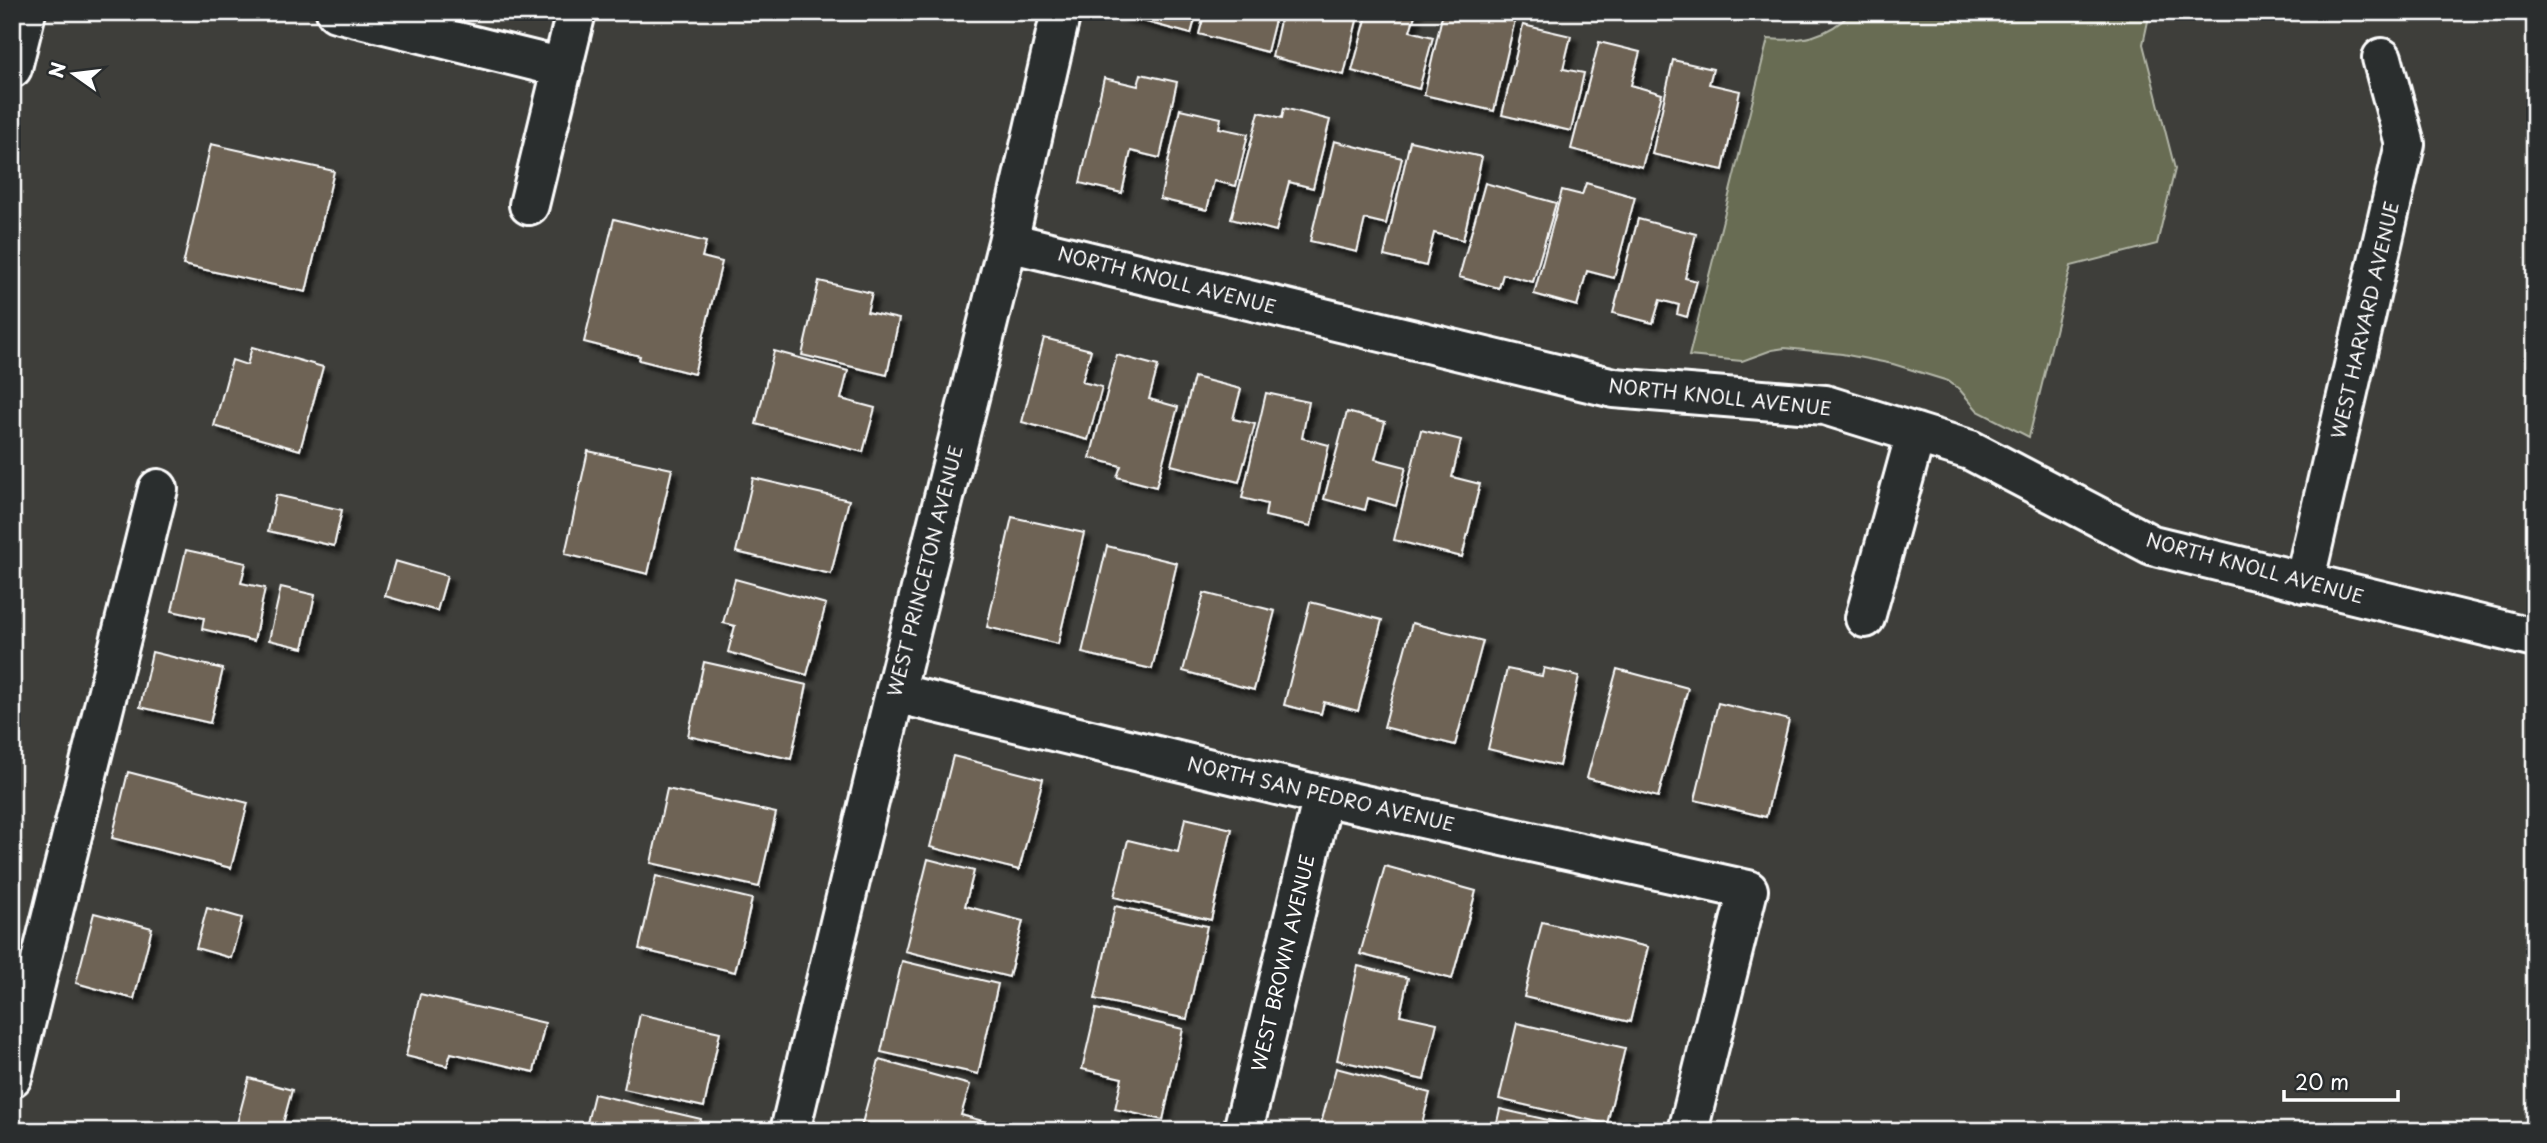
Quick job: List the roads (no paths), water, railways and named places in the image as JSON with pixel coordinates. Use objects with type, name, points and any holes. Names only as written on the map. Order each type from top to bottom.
[{"type":"street","points":[[12,68],[26,12]]},
{"type":"street","points":[[336,12],[563,68]]},
{"type":"street","points":[[529,205],[576,12]]},
{"type":"street","name":"WEST PRINCETON AVENUE","points":[[790,1131],[1062,12]]},
{"type":"street","name":"WEST HARVARD AVENUE","points":[[2304,583],[2405,144],[2382,58]]},
{"type":"street","name":"NORTH KNOLL AVENUE","points":[[1008,242],[1614,388],[1825,405],[1970,450],[2152,545],[2535,638]]},
{"type":"street","points":[[1866,618],[1916,433]]},
{"type":"street","points":[[12,1077],[158,489]]},
{"type":"street","name":"NORTH SAN PEDRO AVENUE","points":[[895,693],[1323,796],[1748,890],[1688,1131]]},
{"type":"street","name":"WEST BROWN AVENUE","points":[[1243,1131],[1323,796]]}]
